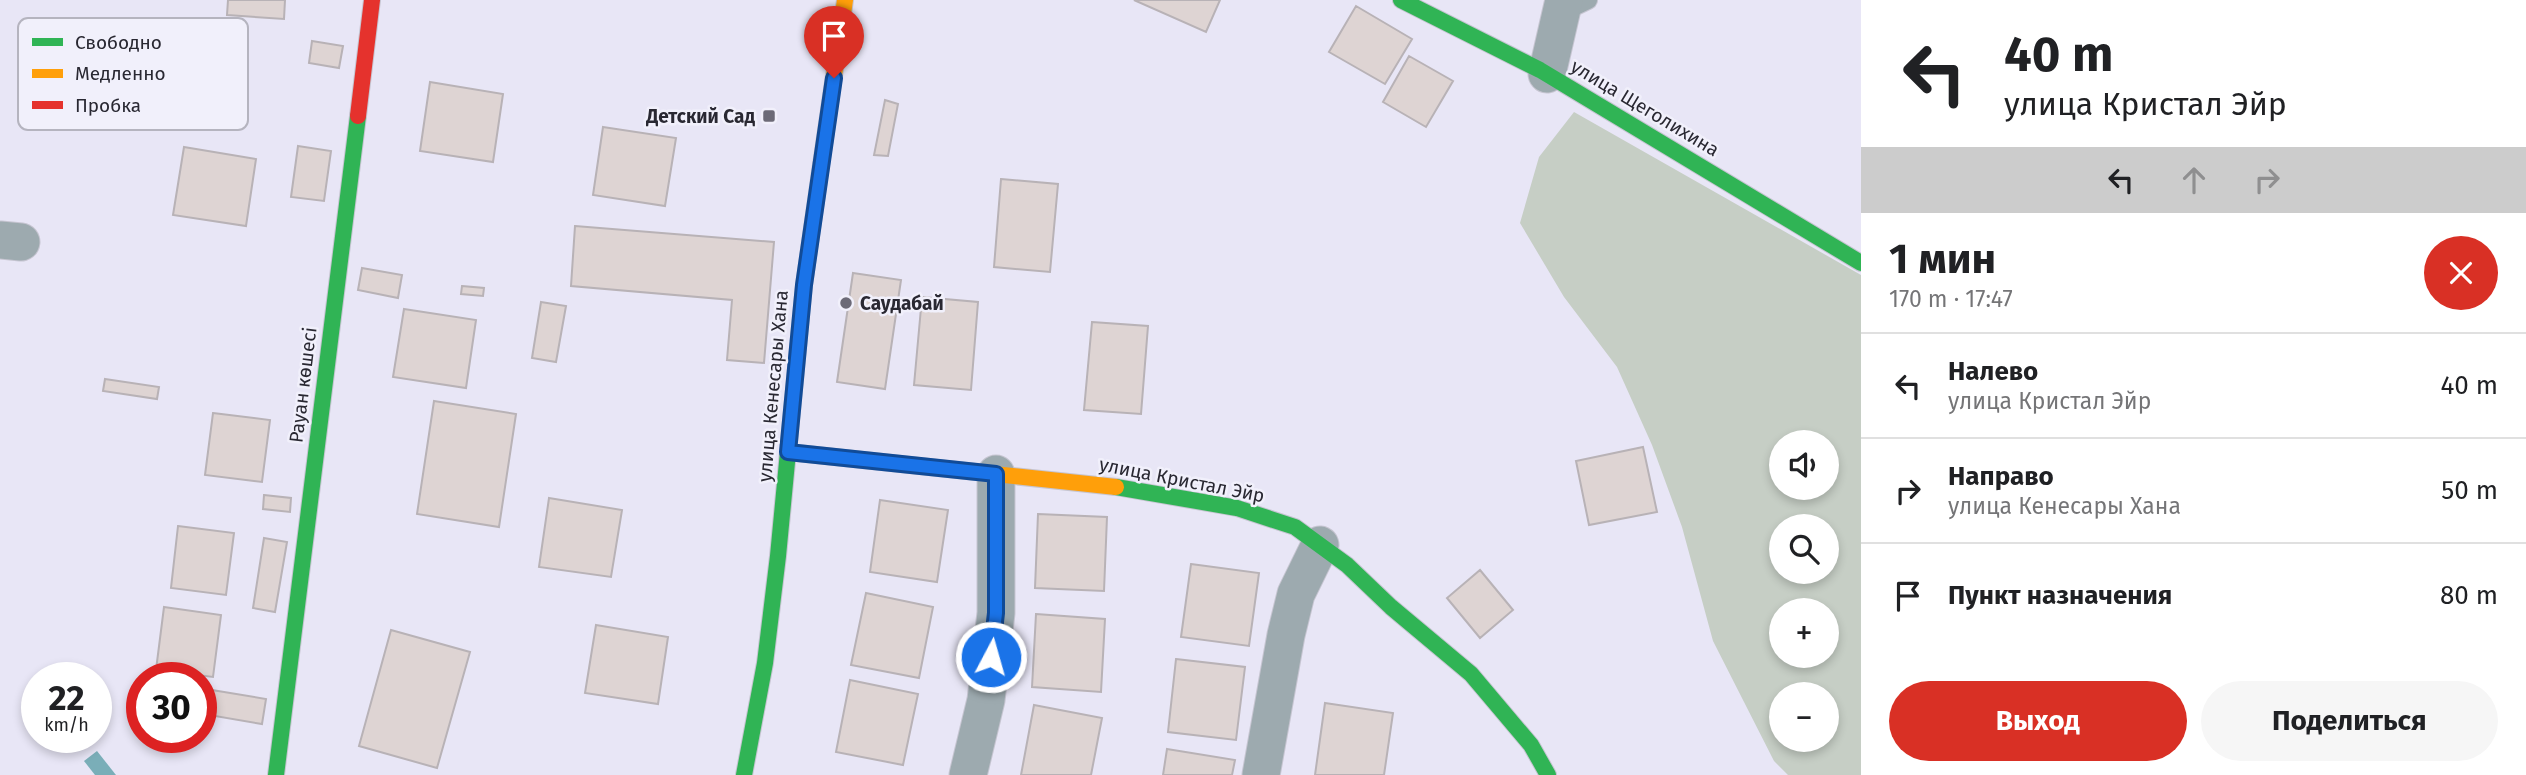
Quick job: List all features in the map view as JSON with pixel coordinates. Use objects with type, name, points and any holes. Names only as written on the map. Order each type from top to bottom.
[{"type":"street","name":"Рауан көшесі","points":[[276,775],[372,0]]},
{"type":"street","name":"улица Кенесары Хана","points":[[744,775],[765,663],[804,285],[845,0]]},
{"type":"street","name":"улица Щеголихина","points":[[1401,0],[1547,74],[1861,263]]},
{"type":"street","points":[[1547,74],[1571,4]]},
{"type":"street","name":"улица Кристал Эйр","points":[[788,452],[1119,487],[1237,508],[1295,527],[1348,565],[1391,607],[1471,674],[1531,745],[1548,775]]},
{"type":"street","points":[[968,775],[986,700],[996,613],[996,474]]},
{"type":"street","points":[[1261,775],[1296,594],[1320,545]]},
{"type":"shaded area","points":[[1574,112],[1861,275],[1861,775],[1788,775],[1774,761],[1769,752],[1839,752],[1839,682],[1769,682],[1769,751],[1713,641],[1682,527],[1652,445],[1617,367],[1564,297],[1520,223],[1539,157]]},
{"type":"water","points":[[99,753],[116,775],[95,775],[84,761]]},
{"type":"building","points":[[228,0],[285,0],[284,19],[227,15]]},
{"type":"building","points":[[1134,0],[1220,0],[1206,32]]},
{"type":"building","points":[[1356,6],[1412,39],[1385,84],[1329,52]]},
{"type":"building","points":[[312,41],[343,46],[339,68],[309,63]]},
{"type":"building","points":[[1409,56],[1453,81],[1426,127],[1383,102]]},
{"type":"building","points":[[430,82],[503,94],[493,162],[420,151]]},
{"type":"building","points":[[885,100],[898,104],[888,156],[874,155]]},
{"type":"building","points":[[603,127],[676,138],[665,206],[593,195]]},
{"type":"building","points":[[298,146],[331,151],[324,201],[291,197]]},
{"type":"building","points":[[184,147],[256,159],[246,226],[173,215]]},
{"type":"building","points":[[1001,179],[1058,184],[1050,272],[994,267]]},
{"type":"building","points":[[575,226],[774,242],[764,363],[727,360],[732,300],[571,286]]},
{"type":"building","points":[[362,268],[402,275],[398,298],[358,290]]},
{"type":"building","points":[[853,273],[901,280],[885,389],[837,382]]},
{"type":"building","points":[[462,286],[484,288],[483,296],[461,294]]},
{"type":"building","points":[[922,297],[978,302],[971,390],[914,385]]},
{"type":"building","points":[[541,302],[566,306],[556,362],[532,358]]},
{"type":"building","points":[[404,309],[476,320],[466,388],[393,377]]},
{"type":"building","points":[[1092,322],[1148,326],[1141,414],[1084,410]]},
{"type":"building","points":[[105,379],[159,387],[157,399],[103,391]]},
{"type":"building","points":[[434,401],[516,414],[499,527],[417,514]]},
{"type":"building","points":[[213,413],[270,420],[262,482],[205,475]]},
{"type":"building","points":[[1643,447],[1657,512],[1589,525],[1576,461]]},
{"type":"building","points":[[264,495],[291,498],[290,512],[263,509]]},
{"type":"building","points":[[549,498],[622,510],[611,577],[539,567]]},
{"type":"building","points":[[880,500],[948,510],[937,582],[870,572]]},
{"type":"building","points":[[1038,514],[1107,517],[1104,591],[1035,588]]},
{"type":"building","points":[[178,526],[234,533],[226,595],[171,588]]},
{"type":"building","points":[[264,538],[287,542],[275,612],[253,608]]},
{"type":"building","points":[[1191,564],[1259,573],[1249,646],[1181,637]]},
{"type":"building","points":[[1480,570],[1513,610],[1480,638],[1447,598]]},
{"type":"building","points":[[866,593],[933,607],[919,678],[851,665]]},
{"type":"building","points":[[164,607],[221,615],[215,662],[157,662]]},
{"type":"building","points":[[1036,614],[1105,619],[1101,692],[1032,687]]},
{"type":"building","points":[[596,625],[668,637],[658,704],[585,693]]},
{"type":"building","points":[[391,630],[470,652],[437,768],[359,746]]},
{"type":"building","points":[[1176,659],[1245,667],[1236,740],[1168,732]]},
{"type":"building","points":[[850,680],[918,694],[903,765],[836,752]]},
{"type":"building","points":[[217,691],[266,699],[262,724],[217,716]]},
{"type":"building","points":[[1325,703],[1393,713],[1384,775],[1315,775]]},
{"type":"building","points":[[1034,705],[1102,718],[1091,775],[1021,775]]},
{"type":"building","points":[[1167,749],[1235,760],[1232,775],[1163,775]]},
{"type":"traffic: fast","points":[[1401,0],[1540,70],[1861,263]]},
{"type":"traffic: fast","points":[[276,775],[358,116]]},
{"type":"traffic: fast","points":[[744,775],[765,663],[804,285],[821,165]]},
{"type":"traffic: fast","points":[[1116,487],[1237,508],[1295,527],[1347,565],[1391,607],[1471,674],[1531,745],[1548,775]]},
{"type":"traffic: slow","points":[[821,165],[845,0]]},
{"type":"traffic: slow","points":[[788,452],[1116,487]]},
{"type":"traffic: jam","points":[[358,116],[372,0]]},
{"type":"place","name":"Детский Сад","points":[[769,116]]},
{"type":"place","name":"Саудабай","points":[[846,303]]},
{"type":"route","points":[[834,78],[804,285],[788,452],[996,474],[996,613],[991,657]]}]
